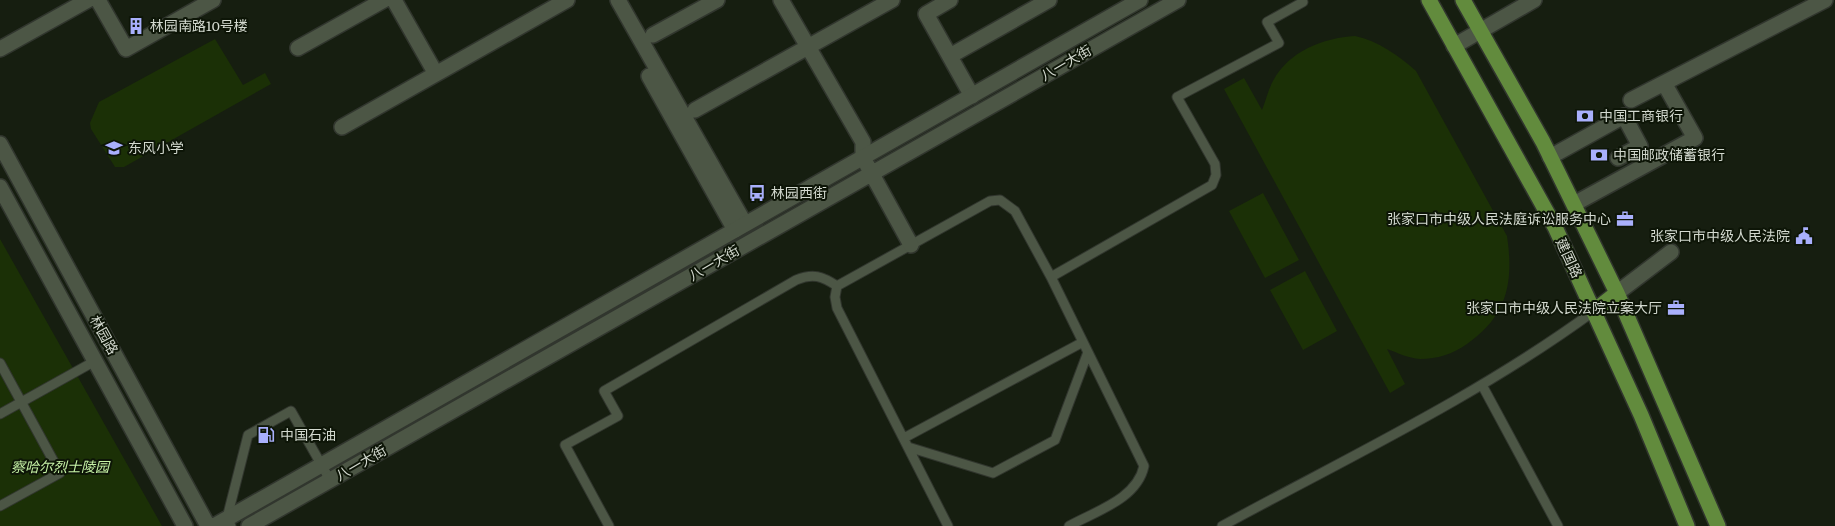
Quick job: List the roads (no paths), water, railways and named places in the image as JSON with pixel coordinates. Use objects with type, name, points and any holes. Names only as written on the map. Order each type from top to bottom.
[{"type":"main road","points":[[0,49],[61,6],[88,0]]},
{"type":"main road","points":[[98,0],[126,49],[213,0]]},
{"type":"main road","points":[[298,48],[384,0]]},
{"type":"main road","points":[[394,0],[436,74]]},
{"type":"main road","points":[[342,127],[567,0]]},
{"type":"main road","points":[[618,0],[740,227]]},
{"type":"main road","points":[[653,35],[717,0]]},
{"type":"main road","points":[[781,0],[863,142],[863,158],[911,245]]},
{"type":"main road","points":[[695,110],[892,0]]},
{"type":"main road","points":[[950,0],[926,14],[972,96]]},
{"type":"main road","points":[[950,56],[1049,0]]},
{"type":"main road","name":"八一大街","points":[[214,526],[229,522],[321,465],[1140,0]]},
{"type":"main road","name":"八一大街","points":[[249,526],[1178,0]]},
{"type":"main road","name":"建国路","points":[[1429,0],[1555,228],[1594,311],[1687,526]]},
{"type":"main road","name":"建国路","points":[[1463,0],[1550,157],[1618,293],[1718,526]]},
{"type":"main road","points":[[1454,46],[1534,0]]},
{"type":"main road","points":[[1631,100],[1825,0]]},
{"type":"main road","points":[[635,51],[740,227]]},
{"type":"main road","points":[[1574,204],[1695,138],[1664,83]]},
{"type":"main road","points":[[1550,157],[1624,116],[1640,146],[1618,158]]},
{"type":"main road","name":"林园路","points":[[0,144],[208,526]]},
{"type":"main road","name":"林园路","points":[[0,187],[185,526]]},
{"type":"main road","points":[[1594,311],[1670,252]]},
{"type":"lane","points":[[1051,277],[1212,185],[1216,175],[1215,164],[1177,96],[1279,43],[1267,22],[1303,2]]},
{"type":"lane","points":[[948,526],[837,308],[834,297],[837,286],[990,201],[1000,200],[1015,211],[1051,277],[1144,466],[1138,484],[1129,494],[1069,526]]},
{"type":"lane","points":[[610,526],[565,445],[618,416],[604,391],[796,280],[811,274],[824,278],[837,286]]},
{"type":"lane","points":[[1222,526],[1482,385],[1560,336],[1594,311]]},
{"type":"lane","points":[[904,438],[1083,342]]},
{"type":"lane","points":[[908,448],[992,473],[1055,440],[1088,352]]},
{"type":"lane","points":[[0,414],[95,361]]},
{"type":"lane","points":[[0,363],[60,473],[0,506]]},
{"type":"lane","points":[[1482,385],[1558,526]]},
{"type":"lane","points":[[229,522],[248,435],[290,412],[330,480]]},
{"type":"place","name":"林园南路10号楼","points":[[136,26]]},
{"type":"place","name":"中国工商银行","points":[[1585,116]]},
{"type":"place","name":"东风小学","points":[[114,148]]},
{"type":"place","name":"中国邮政储蓄银行","points":[[1599,155]]},
{"type":"place","name":"林园西街","points":[[757,193]]},
{"type":"place","name":"张家口市中级人民法庭诉讼服务中心","points":[[1625,219]]},
{"type":"place","name":"张家口市中级人民法院","points":[[1804,236]]},
{"type":"place","name":"张家口市中级人民法院立案大厅","points":[[1676,308]]},
{"type":"place","name":"中国石油","points":[[266,435]]},
{"type":"park label","name":"察哈尔烈士陵园","points":[[60,467]]}]
